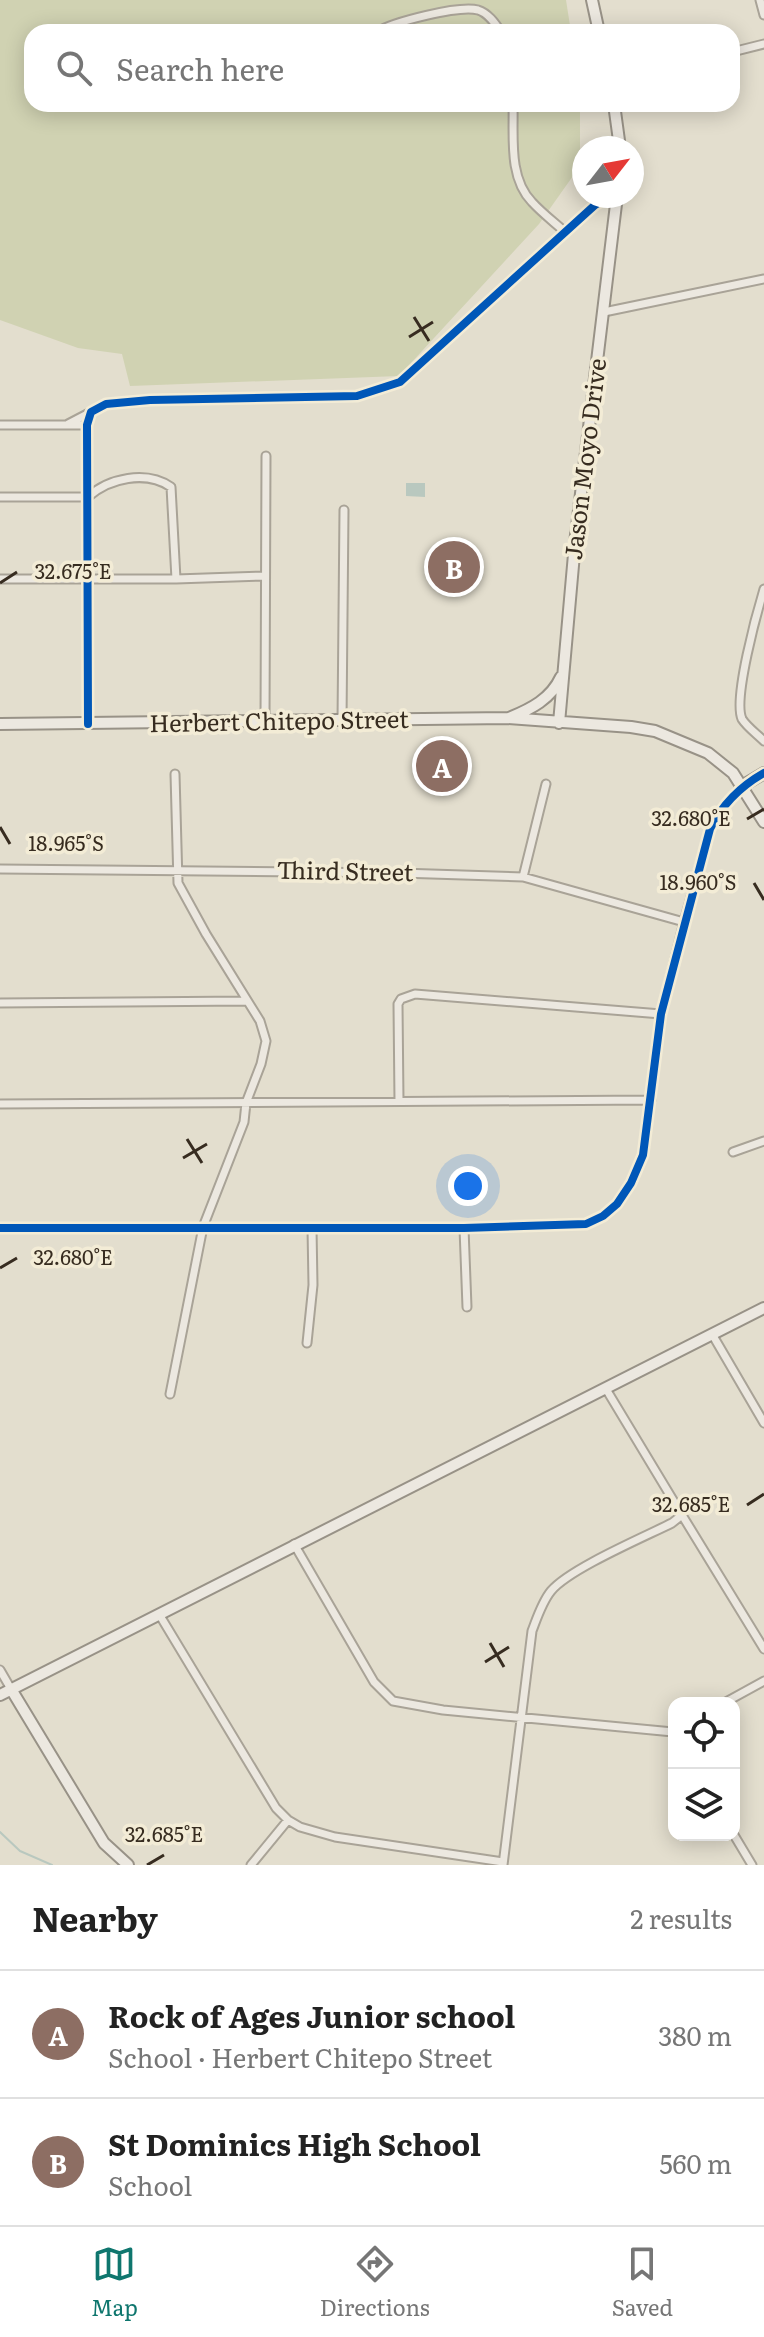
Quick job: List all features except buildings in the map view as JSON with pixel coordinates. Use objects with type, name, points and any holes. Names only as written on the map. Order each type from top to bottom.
[{"type":"street","points":[[592,0],[597,24]]},
{"type":"street","points":[[760,0],[764,15]]},
{"type":"street","points":[[394,24],[467,9],[481,11],[495,24]]},
{"type":"street","points":[[740,50],[764,44]]},
{"type":"street","points":[[513,112],[515,165],[520,184],[530,200],[565,232]]},
{"type":"street","points":[[615,112],[618,136]]},
{"type":"street","points":[[66,425],[106,404],[150,400],[357,396],[383,390],[400,382],[592,208]]},
{"type":"street","name":"Jason Moyo Drive","points":[[559,723],[575,543],[616,208]]},
{"type":"street","points":[[604,312],[764,279]]},
{"type":"street","points":[[88,724],[90,579],[87,425],[91,412]]},
{"type":"street","points":[[0,425],[87,425]]},
{"type":"street","points":[[265,722],[266,456]]},
{"type":"street","points":[[0,497],[88,497],[101,485],[151,477],[160,479],[171,487],[176,579]]},
{"type":"street","points":[[342,721],[344,510]]},
{"type":"street","points":[[0,579],[265,576]]},
{"type":"street","points":[[764,589],[742,685],[740,711],[743,720],[764,741]]},
{"type":"street","points":[[508,718],[531,710],[552,692],[565,661]]},
{"type":"street","name":"Herbert Chitepo Street","points":[[0,724],[508,718],[655,731],[708,753],[733,773],[764,822]]},
{"type":"street","points":[[0,1228],[464,1228],[586,1224],[603,1216],[617,1204],[631,1183],[643,1155],[661,1014],[710,829],[717,814],[742,786],[764,773]]},
{"type":"street","points":[[170,1394],[203,1227],[244,1122],[246,1103],[266,1041],[260,1021],[178,883],[175,774]]},
{"type":"street","points":[[523,877],[546,784]]},
{"type":"street","name":"Third Street","points":[[0,869],[523,877],[684,922]]},
{"type":"street","points":[[399,1101],[398,1004],[415,994],[661,1014]]},
{"type":"street","points":[[0,1003],[247,1001]]},
{"type":"street","points":[[0,1104],[651,1100]]},
{"type":"street","points":[[733,1152],[764,1141]]},
{"type":"street","points":[[307,1343],[313,1285],[312,1228]]},
{"type":"street","points":[[464,1228],[467,1307]]},
{"type":"street","points":[[0,1695],[764,1308]]},
{"type":"street","points":[[712,1334],[764,1423]]},
{"type":"street","points":[[606,1389],[764,1649]]},
{"type":"street","points":[[159,1614],[276,1808],[288,1820],[300,1827],[335,1837],[503,1863],[532,1631],[551,1590],[579,1571],[682,1515]]},
{"type":"street","points":[[294,1544],[374,1682],[393,1701],[443,1710],[668,1732]]},
{"type":"street","points":[[0,1670],[104,1843],[128,1865]]},
{"type":"street","points":[[735,1697],[764,1681]]},
{"type":"street","points":[[251,1865],[288,1820]]},
{"type":"street","points":[[738,1841],[752,1865]]},
{"type":"green space","points":[[0,0],[566,0],[570,24],[24,24],[24,112],[580,112],[580,136],[572,136],[572,177],[539,224],[399,376],[130,386],[122,354],[78,348],[0,320]]},
{"type":"shaded area","points":[[406,483],[425,483],[425,497],[406,496]]},
{"type":"waterway","points":[[0,1832],[20,1851],[52,1865]]},
{"type":"cycle path","points":[[88,724],[87,425],[91,412],[106,404],[150,400],[357,396],[400,382],[592,208]]},
{"type":"cycle path","points":[[0,1228],[464,1228],[586,1224],[603,1216],[617,1204],[631,1183],[643,1155],[661,1014],[710,829],[733,797],[764,773]]},
{"type":"place","name":"St Dominics High School","points":[[454,567]]},
{"type":"place","name":"Rock of Ages Junior school","points":[[442,766]]}]
